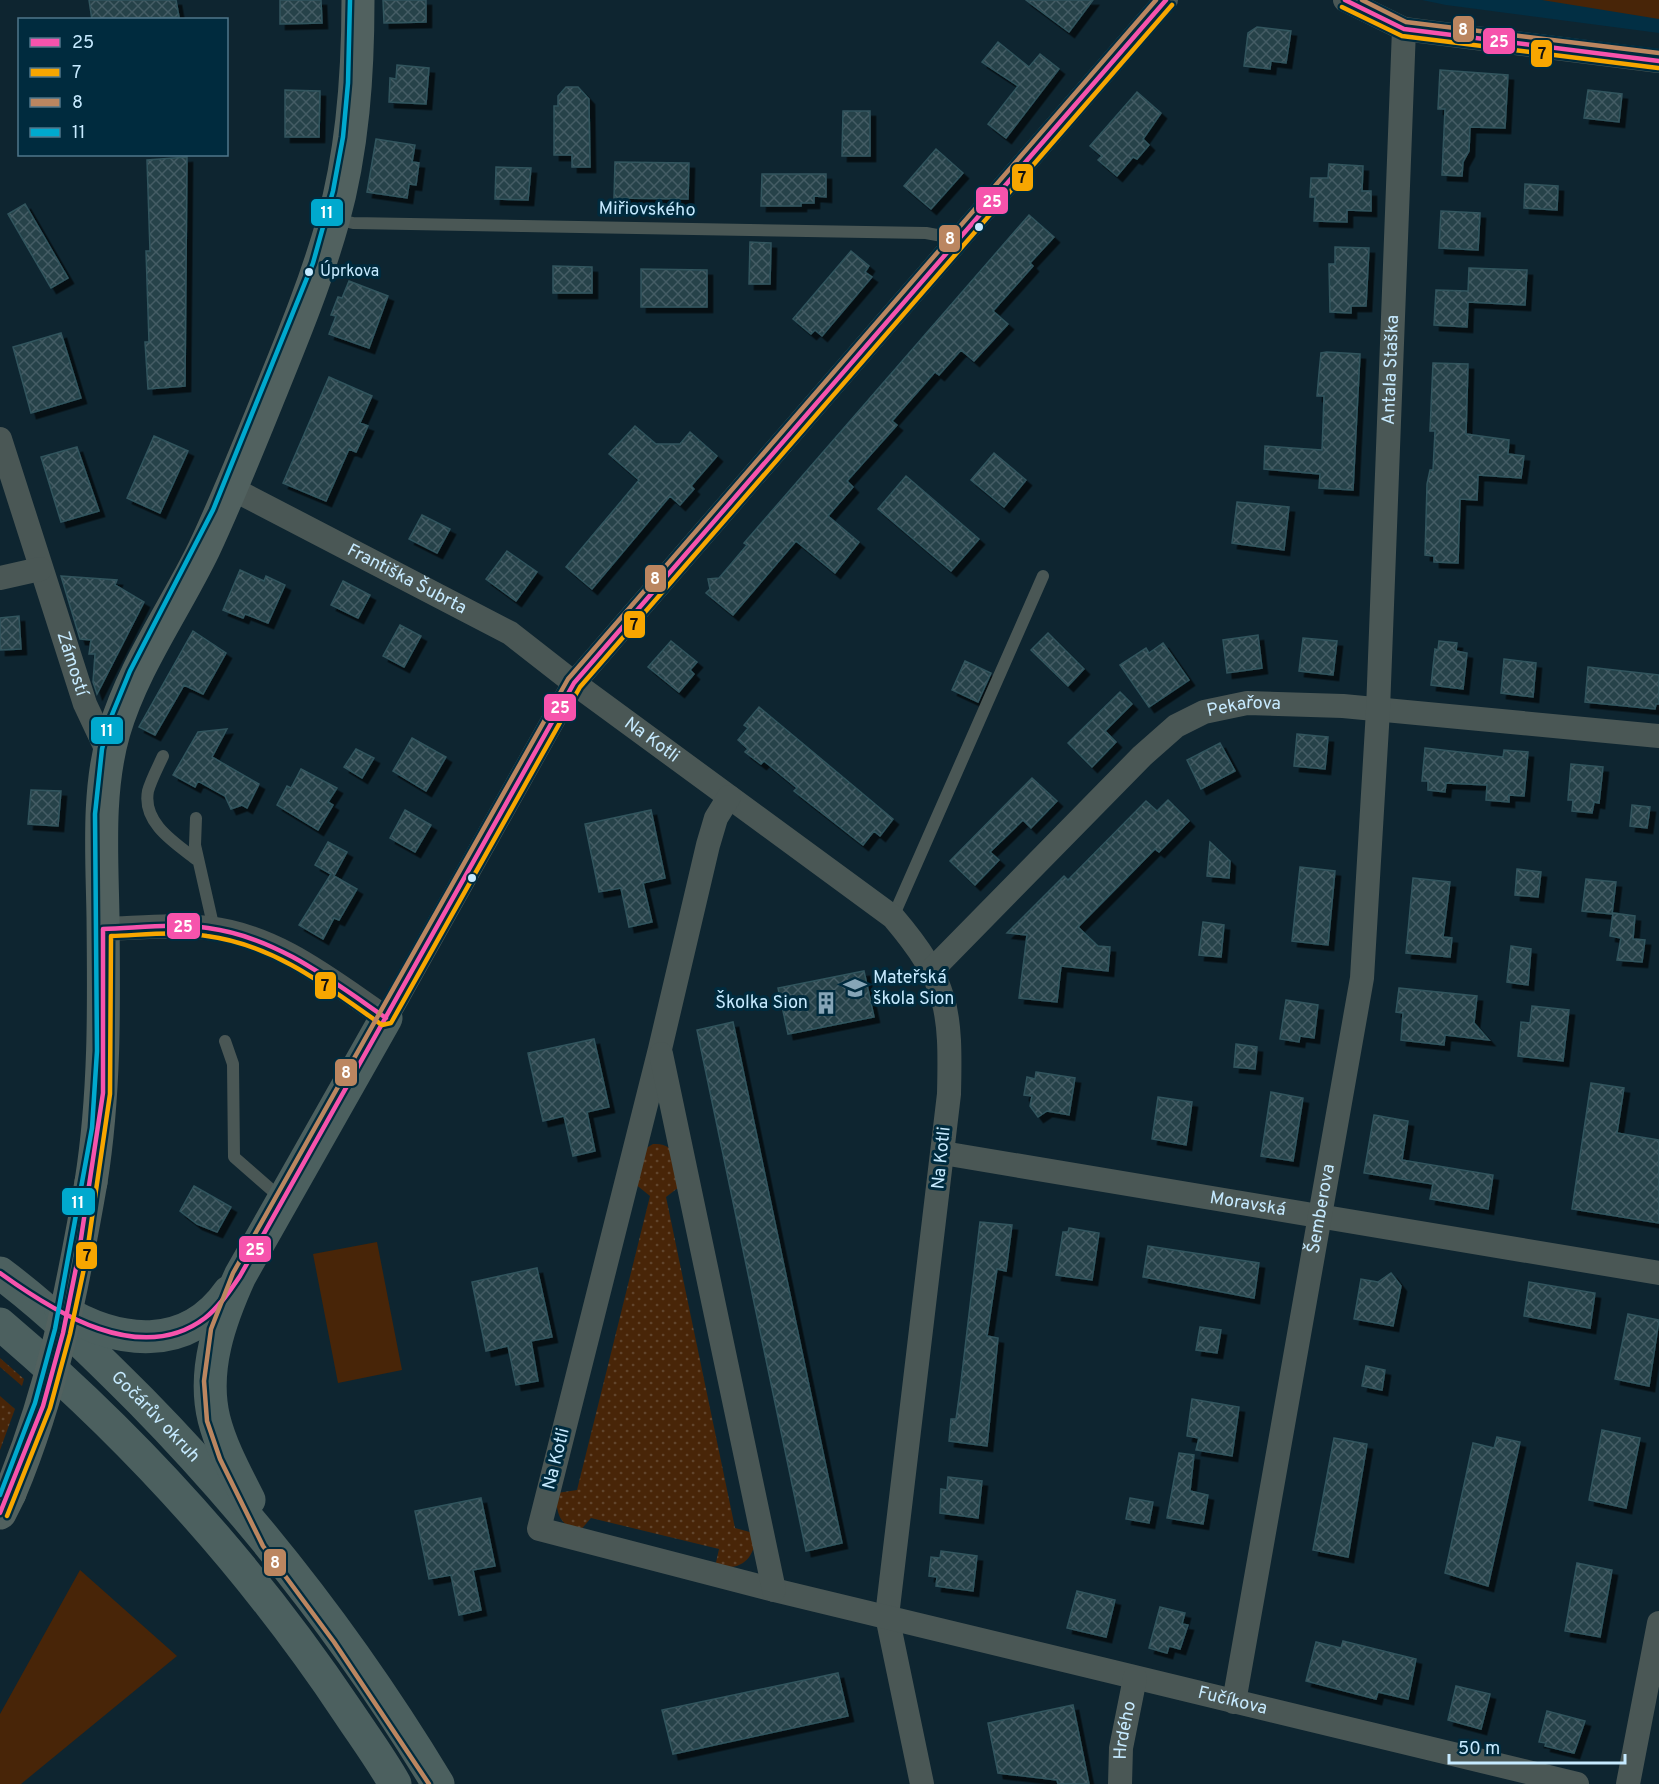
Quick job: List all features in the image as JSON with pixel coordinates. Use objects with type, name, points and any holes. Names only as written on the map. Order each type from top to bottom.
[{"type":"main road","points":[[5,1276],[94,1328],[130,1336],[150,1337],[166,1335],[198,1323],[224,1299],[240,1276],[386,1018]]},
{"type":"main road","name":"Gočárův okruh","points":[[5,1276],[61,1322],[228,1492],[269,1542],[340,1638],[411,1740],[438,1784]]},
{"type":"main road","points":[[240,1276],[218,1330],[211,1402],[214,1420],[227,1456],[269,1542]]},
{"type":"main road","name":"Gočárův okruh","points":[[7,1332],[153,1469],[206,1525],[247,1574],[322,1674],[396,1784]]},
{"type":"street","points":[[5,1503],[40,1417],[54,1369],[71,1301],[91,1182],[104,1076],[104,799],[109,755],[117,724],[134,684],[199,559],[231,488],[296,330],[334,219],[355,101],[358,0]]},
{"type":"street","points":[[103,929],[214,929],[248,937],[279,949],[315,969],[386,1018],[574,683],[1166,0]]},
{"type":"street","points":[[1345,0],[1404,28],[1659,61]]},
{"type":"street","name":"Antala Staška","points":[[1378,710],[1404,28]]},
{"type":"street","name":"Zámostí","points":[[0,439],[85,704],[109,755]]},
{"type":"street","name":"Františka Šubrta","points":[[231,488],[510,633],[574,683]]},
{"type":"street","points":[[0,578],[40,569]]},
{"type":"street","name":"Na Kotli","points":[[574,683],[892,917],[914,942],[932,970],[943,993],[950,1039],[949,1094],[887,1616],[922,1784]]},
{"type":"street","name":"Pekařova","points":[[932,970],[1142,756],[1176,726],[1204,712],[1247,703],[1378,710],[1659,736]]},
{"type":"street","name":"Šemberova","points":[[1234,1702],[1362,978],[1378,710]]},
{"type":"street","name":"Na Kotli","points":[[729,797],[716,818],[708,845],[660,1049],[539,1530],[774,1590],[887,1616]]},
{"type":"street","name":"Na Kotli","points":[[660,1049],[774,1590]]},
{"type":"street","name":"Moravská","points":[[943,1153],[1659,1273]]},
{"type":"street","name":"Fučíkova","points":[[887,1616],[1577,1784]]},
{"type":"street","points":[[1628,1784],[1659,1623]]},
{"type":"street","name":"Hrdého","points":[[1120,1784],[1122,1739],[1135,1678]]},
{"type":"lane","name":"Miřiovského","points":[[334,219],[365,223],[926,233],[958,239]]},
{"type":"lane","points":[[892,917],[1043,576]]},
{"type":"lane","points":[[163,756],[148,790],[147,804],[161,832],[197,860]]},
{"type":"lane","points":[[196,818],[197,860],[214,929]]},
{"type":"lane","points":[[225,1041],[233,1064],[234,1157],[283,1200]]},
{"type":"shaded area","points":[[1422,0],[1659,0],[1659,33],[1446,5]]},
{"type":"shaded area","points":[[1542,0],[1659,0],[1659,19]]},
{"type":"shaded area","points":[[653,1144],[668,1147],[676,1156],[683,1184],[666,1197],[735,1528],[757,1534],[753,1551],[749,1557],[745,1562],[732,1567],[715,1567],[719,1549],[591,1518],[579,1532],[563,1522],[557,1507],[557,1493],[577,1490],[650,1196],[634,1183],[643,1150]]},
{"type":"shaded area","points":[[377,1242],[402,1370],[338,1383],[313,1254]]},
{"type":"shaded area","points":[[0,1358],[24,1379],[22,1386],[0,1367]]},
{"type":"shaded area","points":[[0,1396],[15,1409],[0,1450]]},
{"type":"shaded area","points":[[80,1570],[177,1656],[21,1784],[0,1784],[0,1714]]},
{"type":"building","points":[[89,0],[176,0],[179,17],[150,18],[92,18]]},
{"type":"building","points":[[280,0],[321,0],[322,23],[280,24]]},
{"type":"building","points":[[383,0],[426,0],[426,22],[384,23]]},
{"type":"building","points":[[1026,0],[1093,0],[1069,32]]},
{"type":"building","points":[[1257,27],[1291,31],[1286,63],[1271,61],[1270,69],[1244,66],[1248,33]]},
{"type":"building","points":[[998,42],[1029,67],[1040,54],[1059,69],[1006,138],[988,124],[1018,86],[982,62]]},
{"type":"building","points":[[397,65],[429,68],[426,104],[389,102],[390,78],[396,79]]},
{"type":"building","points":[[1440,70],[1508,75],[1505,128],[1470,127],[1469,151],[1463,162],[1462,176],[1442,175],[1445,109],[1438,109]]},
{"type":"building","points":[[566,87],[578,87],[589,99],[590,167],[572,167],[572,155],[554,155],[554,106],[558,106],[558,96]]},
{"type":"building","points":[[285,90],[320,91],[319,137],[285,137]]},
{"type":"building","points":[[1588,90],[1622,94],[1619,122],[1584,118]]},
{"type":"building","points":[[1137,92],[1161,113],[1143,139],[1149,145],[1137,159],[1133,157],[1117,176],[1098,160],[1102,156],[1090,146]]},
{"type":"building","points":[[843,111],[870,111],[870,156],[842,156]]},
{"type":"building","points":[[376,139],[415,145],[412,162],[419,163],[416,185],[409,184],[407,198],[367,192]]},
{"type":"building","points":[[936,149],[963,173],[931,209],[904,186]]},
{"type":"building","points":[[187,157],[185,386],[148,389],[145,342],[149,342],[146,251],[150,251],[147,160]]},
{"type":"building","points":[[615,162],[689,163],[688,199],[614,198]]},
{"type":"building","points":[[1329,164],[1363,166],[1362,191],[1371,191],[1371,211],[1347,210],[1347,222],[1314,221],[1315,197],[1310,197],[1311,178],[1328,178]]},
{"type":"building","points":[[496,167],[531,168],[528,200],[495,199]]},
{"type":"building","points":[[762,174],[826,174],[826,197],[814,196],[814,203],[801,203],[801,206],[761,206]]},
{"type":"building","points":[[1525,184],[1558,186],[1557,210],[1524,208]]},
{"type":"building","points":[[25,204],[68,278],[51,288],[8,214]]},
{"type":"building","points":[[1441,211],[1480,213],[1478,250],[1439,248]]},
{"type":"building","points":[[1029,215],[1054,237],[1030,263],[1033,266],[993,311],[1008,324],[974,361],[961,350],[939,375],[935,372],[892,421],[897,425],[847,481],[853,487],[828,516],[859,542],[835,573],[796,541],[733,615],[706,593],[710,589],[708,579],[719,578],[747,545],[744,543]]},
{"type":"building","points":[[750,242],[771,243],[770,284],[749,284]]},
{"type":"building","points":[[1335,247],[1369,248],[1366,306],[1351,306],[1351,313],[1330,312],[1329,264],[1335,264]]},
{"type":"building","points":[[851,251],[869,266],[865,272],[872,277],[822,336],[815,330],[811,334],[793,319]]},
{"type":"building","points":[[553,266],[592,267],[592,293],[553,293]]},
{"type":"building","points":[[1469,268],[1527,270],[1525,305],[1468,302],[1467,327],[1434,325],[1436,290],[1468,291]]},
{"type":"building","points":[[641,269],[707,270],[707,307],[641,307]]},
{"type":"building","points":[[349,281],[388,296],[369,348],[329,334],[336,316],[331,315],[338,297],[342,298]]},
{"type":"building","points":[[61,333],[81,398],[31,413],[13,347]]},
{"type":"building","points":[[1321,353],[1360,354],[1353,490],[1319,488],[1320,474],[1264,469],[1265,446],[1322,450],[1324,396],[1317,396]]},
{"type":"building","points":[[1433,363],[1468,364],[1466,434],[1509,440],[1508,454],[1524,456],[1521,478],[1478,475],[1477,500],[1460,499],[1458,563],[1434,562],[1434,556],[1425,555],[1427,484],[1430,470],[1433,470],[1435,431],[1430,431]]},
{"type":"building","points":[[329,377],[372,396],[360,423],[368,426],[356,452],[349,449],[326,501],[283,483]]},
{"type":"building","points":[[635,426],[656,444],[680,444],[690,432],[717,456],[691,486],[694,489],[680,505],[670,496],[592,589],[566,567],[639,480],[609,454]]},
{"type":"building","points":[[154,436],[188,451],[160,513],[127,498]]},
{"type":"building","points":[[77,447],[99,511],[61,522],[41,457]]},
{"type":"building","points":[[994,453],[1026,480],[1004,507],[971,480]]},
{"type":"building","points":[[906,476],[979,539],[951,571],[878,509]]},
{"type":"building","points":[[1237,502],[1289,507],[1284,550],[1232,543]]},
{"type":"building","points":[[422,515],[450,529],[437,553],[409,539]]},
{"type":"building","points":[[507,551],[537,572],[516,601],[486,579]]},
{"type":"building","points":[[240,570],[264,581],[266,576],[285,585],[268,623],[245,614],[243,618],[223,610]]},
{"type":"building","points":[[61,576],[117,580],[115,585],[144,602],[97,694],[93,682],[95,654],[89,654],[91,640],[80,639]]},
{"type":"building","points":[[343,581],[370,595],[358,618],[331,605]]},
{"type":"building","points":[[19,616],[21,649],[0,650],[0,618]]},
{"type":"building","points":[[400,625],[421,636],[404,667],[383,656]]},
{"type":"building","points":[[193,631],[226,653],[203,694],[184,685],[155,735],[139,727]]},
{"type":"building","points":[[1048,633],[1084,669],[1068,686],[1031,650]]},
{"type":"building","points":[[1258,635],[1262,668],[1227,673],[1223,640]]},
{"type":"building","points":[[1303,638],[1337,641],[1333,675],[1299,671]]},
{"type":"building","points":[[671,641],[697,662],[690,670],[694,674],[679,692],[648,667]]},
{"type":"building","points":[[1439,641],[1457,643],[1456,651],[1467,653],[1463,689],[1431,685],[1435,649],[1438,650]]},
{"type":"building","points":[[1163,643],[1189,680],[1149,707],[1120,665],[1146,648],[1149,653]]},
{"type":"building","points":[[1504,659],[1536,663],[1533,697],[1501,693]]},
{"type":"building","points":[[965,661],[991,673],[978,702],[952,690]]},
{"type":"building","points":[[1588,667],[1659,675],[1659,704],[1656,704],[1655,709],[1585,702]]},
{"type":"building","points":[[1120,692],[1132,704],[1105,731],[1116,742],[1092,767],[1068,743]]},
{"type":"building","points":[[759,707],[893,819],[880,836],[874,831],[863,845],[794,791],[797,788],[764,761],[761,764],[745,752],[748,749],[738,740],[748,728],[744,725]]},
{"type":"building","points":[[227,729],[212,757],[259,784],[247,808],[242,805],[231,809],[225,796],[198,781],[195,787],[173,775],[198,732]]},
{"type":"building","points":[[1297,734],[1328,737],[1325,769],[1294,766]]},
{"type":"building","points":[[412,738],[446,757],[426,791],[393,771]]},
{"type":"building","points":[[1220,743],[1235,771],[1201,789],[1187,760]]},
{"type":"building","points":[[1425,748],[1503,757],[1504,750],[1528,752],[1524,796],[1509,795],[1509,802],[1486,800],[1487,785],[1446,783],[1445,792],[1428,790],[1428,781],[1422,781]]},
{"type":"building","points":[[356,749],[374,758],[362,778],[344,767]]},
{"type":"building","points":[[1571,764],[1603,767],[1599,803],[1594,802],[1592,813],[1572,811],[1573,800],[1568,800]]},
{"type":"building","points":[[301,769],[337,788],[328,802],[333,805],[318,830],[277,805],[287,786],[291,788]]},
{"type":"building","points":[[1032,778],[1057,801],[1031,828],[1023,820],[990,852],[999,860],[975,885],[950,861]]},
{"type":"building","points":[[31,790],[61,791],[58,826],[28,824]]},
{"type":"building","points":[[1168,800],[1189,821],[1159,852],[1155,849],[1078,927],[1098,946],[1110,947],[1108,971],[1061,966],[1057,1002],[1019,998],[1027,935],[1007,933],[1064,876],[1068,880],[1146,801],[1157,811]]},
{"type":"building","points":[[1632,805],[1650,807],[1647,828],[1630,826]]},
{"type":"building","points":[[405,810],[431,825],[415,852],[390,838]]},
{"type":"building","points":[[651,810],[665,878],[643,883],[652,922],[629,927],[621,888],[599,892],[585,824]]},
{"type":"building","points":[[328,842],[347,852],[334,876],[357,889],[339,920],[334,918],[323,939],[299,925],[331,874],[315,865]]},
{"type":"building","points":[[1210,842],[1230,861],[1229,878],[1207,876]]},
{"type":"building","points":[[1300,867],[1335,871],[1328,945],[1292,941]]},
{"type":"building","points":[[1517,869],[1541,872],[1538,897],[1515,895]]},
{"type":"building","points":[[1413,878],[1450,882],[1443,937],[1452,938],[1450,957],[1406,953]]},
{"type":"building","points":[[1586,879],[1616,882],[1612,914],[1582,911]]},
{"type":"building","points":[[1613,913],[1635,916],[1633,939],[1645,940],[1642,962],[1617,960],[1621,938],[1610,936]]},
{"type":"building","points":[[1203,922],[1224,925],[1221,957],[1199,955]]},
{"type":"building","points":[[1511,946],[1531,949],[1528,985],[1507,982]]},
{"type":"building","name":"Školka Sion","points":[[864,971],[874,1017],[788,1034],[778,988]]},
{"type":"building","points":[[1399,988],[1477,996],[1474,1023],[1489,1040],[1445,1035],[1444,1045],[1401,1040],[1403,1013],[1396,1012]]},
{"type":"building","points":[[1286,1000],[1318,1005],[1314,1038],[1300,1036],[1299,1042],[1280,1039]]},
{"type":"building","points":[[1532,1006],[1569,1010],[1563,1061],[1518,1056],[1521,1022],[1530,1023]]},
{"type":"building","points":[[733,1022],[842,1543],[806,1551],[697,1030]]},
{"type":"building","points":[[594,1039],[609,1107],[587,1112],[595,1151],[573,1156],[564,1116],[543,1121],[528,1053]]},
{"type":"building","points":[[1236,1044],[1257,1047],[1255,1069],[1234,1067]]},
{"type":"building","points":[[1036,1072],[1075,1078],[1069,1115],[1047,1111],[1038,1117],[1030,1106],[1032,1096],[1024,1095],[1027,1077],[1035,1079]]},
{"type":"building","points":[[1591,1083],[1624,1088],[1617,1133],[1659,1140],[1659,1223],[1572,1209]]},
{"type":"building","points":[[1271,1092],[1303,1098],[1293,1161],[1261,1156]]},
{"type":"building","points":[[1158,1097],[1192,1102],[1186,1145],[1152,1139]]},
{"type":"building","points":[[1374,1115],[1408,1121],[1402,1160],[1493,1175],[1488,1209],[1430,1199],[1433,1184],[1364,1173]]},
{"type":"building","points":[[194,1186],[231,1207],[217,1232],[197,1224],[180,1211]]},
{"type":"building","points":[[980,1222],[1012,1225],[1006,1271],[997,1269],[987,1336],[998,1338],[987,1446],[949,1441],[951,1419],[956,1419]]},
{"type":"building","points":[[1069,1228],[1099,1233],[1092,1280],[1056,1275],[1063,1232],[1068,1232]]},
{"type":"building","points":[[1148,1246],[1259,1263],[1254,1298],[1143,1277]]},
{"type":"building","points":[[537,1268],[552,1337],[531,1341],[538,1381],[516,1385],[508,1346],[486,1351],[472,1282]]},
{"type":"building","points":[[1391,1273],[1401,1286],[1393,1326],[1354,1319],[1361,1279],[1378,1282]]},
{"type":"building","points":[[1529,1282],[1595,1293],[1590,1328],[1524,1316]]},
{"type":"building","points":[[1628,1314],[1659,1320],[1649,1386],[1615,1379]]},
{"type":"building","points":[[1200,1327],[1221,1330],[1217,1353],[1196,1350]]},
{"type":"building","points":[[1366,1366],[1385,1370],[1382,1390],[1362,1386]]},
{"type":"building","points":[[1192,1399],[1239,1407],[1232,1456],[1196,1450],[1199,1438],[1187,1436]]},
{"type":"building","points":[[1602,1430],[1640,1438],[1626,1508],[1589,1500]]},
{"type":"building","points":[[1497,1437],[1520,1442],[1488,1586],[1445,1573],[1473,1443],[1494,1448]]},
{"type":"building","points":[[1334,1438],[1367,1444],[1348,1557],[1313,1550]]},
{"type":"building","points":[[1179,1453],[1194,1455],[1190,1491],[1208,1495],[1203,1524],[1167,1518]]},
{"type":"building","points":[[948,1477],[982,1481],[978,1518],[940,1513],[941,1489],[947,1490]]},
{"type":"building","points":[[481,1498],[495,1566],[473,1570],[481,1610],[459,1615],[451,1575],[429,1579],[415,1511]]},
{"type":"building","points":[[1130,1498],[1153,1502],[1149,1523],[1126,1519]]},
{"type":"building","points":[[941,1551],[977,1556],[973,1591],[936,1586],[937,1577],[929,1576],[931,1557],[940,1558]]},
{"type":"building","points":[[1577,1563],[1612,1570],[1600,1637],[1565,1631]]},
{"type":"building","points":[[1077,1591],[1115,1600],[1106,1637],[1067,1628]]},
{"type":"building","points":[[1160,1607],[1185,1613],[1182,1624],[1188,1625],[1180,1649],[1169,1646],[1167,1653],[1149,1648]]},
{"type":"building","points":[[1343,1641],[1416,1659],[1408,1699],[1378,1692],[1376,1699],[1306,1681],[1316,1642],[1341,1648]]},
{"type":"building","points":[[838,1673],[848,1716],[673,1754],[662,1710]]},
{"type":"building","points":[[1456,1686],[1490,1694],[1481,1729],[1448,1720]]},
{"type":"building","points":[[1073,1705],[1089,1784],[1058,1784],[1057,1780],[998,1773],[988,1723]]},
{"type":"building","points":[[1547,1711],[1585,1721],[1574,1753],[1545,1746],[1546,1743],[1539,1742]]},
{"type":"transit line","name":"11","points":[[0,1495],[35,1403],[55,1329],[92,1128],[97,1051],[95,814],[102,749],[109,722],[130,671],[213,510],[313,263],[333,191],[343,137],[348,83],[350,0]]},
{"type":"transit line","name":"8","points":[[429,1784],[334,1642],[263,1546],[220,1459],[207,1421],[204,1381],[211,1329],[233,1273],[568,679],[1156,0]]},
{"type":"transit line","name":"25","points":[[0,1273],[71,1317],[126,1336],[153,1337],[180,1332],[205,1318],[215,1309],[240,1276],[574,683],[1166,0]]},
{"type":"transit line","name":"25","points":[[1345,0],[1404,29],[1659,61]]},
{"type":"transit line","name":"8","points":[[1362,0],[1406,22],[1659,53]]},
{"type":"transit line","name":"7","points":[[7,1516],[50,1408],[70,1334],[86,1259],[110,1094],[111,936],[183,934],[207,936],[255,948],[300,970],[382,1025],[391,1023],[580,687],[1172,5]]},
{"type":"transit line","name":"7","points":[[1342,7],[1402,36],[1658,68]]},
{"type":"transit line","name":"25","points":[[0,1513],[43,1406],[63,1333],[78,1258],[103,1093],[103,929],[182,926],[233,933],[280,950],[302,962],[386,1018]]},
{"type":"place","name":"Úprkova","points":[[309,272]]},
{"type":"place","name":"Mateřská škola Sion","points":[[855,988]]},
{"type":"place","name":"Školka Sion","points":[[826,1003]]}]
